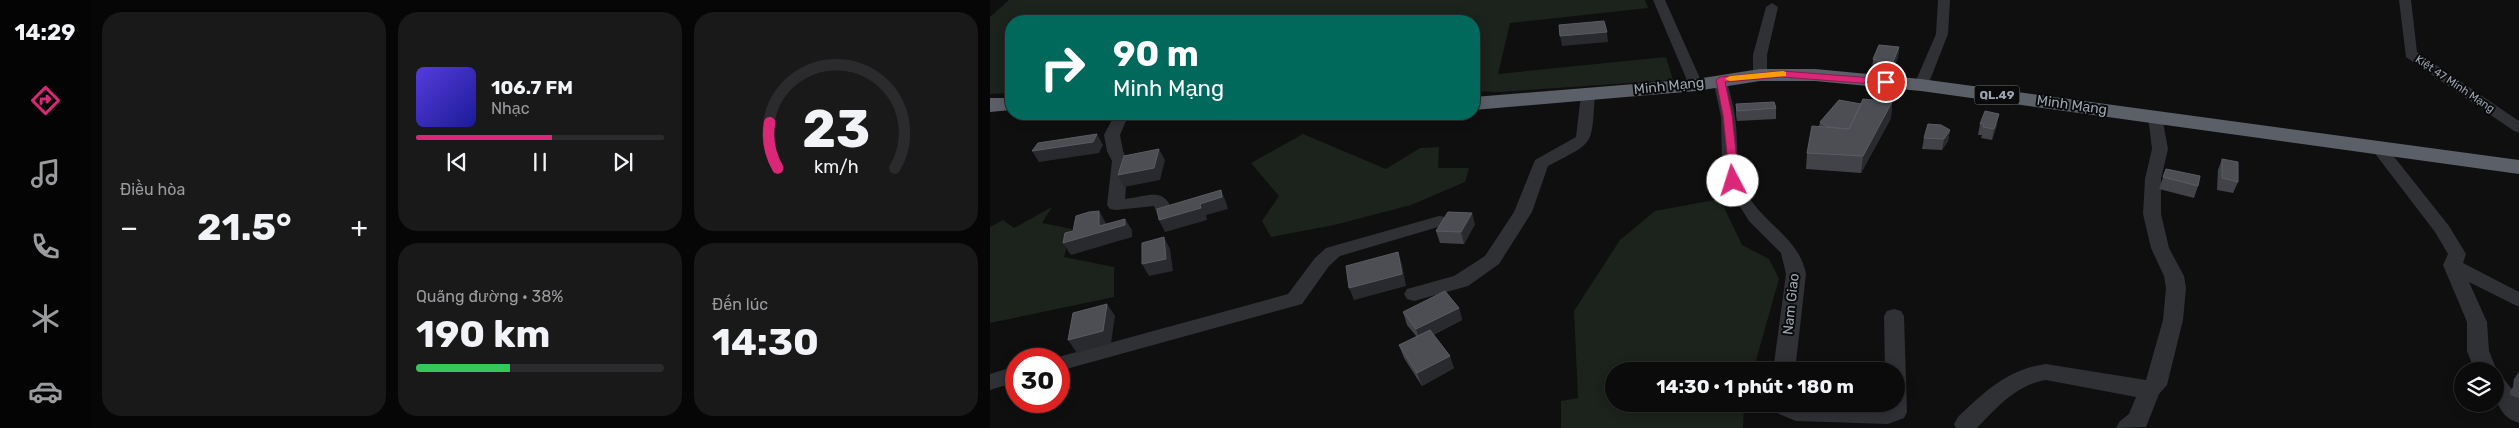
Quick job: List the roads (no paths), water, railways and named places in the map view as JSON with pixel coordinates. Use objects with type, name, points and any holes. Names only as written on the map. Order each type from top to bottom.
[{"type":"highway","name":"Minh Mạng","points":[[1480,103],[1696,85],[1760,75],[1815,75],[1921,85],[2519,167]]},
{"type":"highway","points":[[990,105],[1005,104]]},
{"type":"street","points":[[1659,0],[1696,85]]},
{"type":"street","points":[[1921,85],[1942,34],[1944,0]]},
{"type":"street","name":"Kiệt 47 Minh Mạng","points":[[2403,1],[2410,54],[2519,128]]},
{"type":"street","points":[[1760,75],[1760,55],[1772,8]]},
{"type":"street","name":"Nam Giao","points":[[1720,80],[1728,115],[1732,174],[1735,187],[1752,214],[1764,228],[1783,242],[1794,260],[1796,274],[1785,362]]},
{"type":"street","points":[[1414,294],[1461,281],[1492,260],[1523,212],[1542,163],[1580,143],[1584,138],[1588,94]]},
{"type":"street","points":[[1966,424],[2020,378],[2035,372],[2046,372],[2140,389],[2150,389],[2156,385],[2173,320],[2176,288],[2174,276],[2160,248],[2152,214],[2153,179],[2160,149],[2154,116]]},
{"type":"street","points":[[1119,120],[1112,135],[1115,151],[1120,161],[1116,205],[1158,200],[1162,203],[1166,218]]},
{"type":"street","points":[[2378,147],[2450,240],[2457,254],[2452,265],[2477,322],[2478,351],[2482,362]]},
{"type":"street","points":[[1070,360],[1295,299],[1302,292],[1324,258],[1333,252],[1439,221]]},
{"type":"street","points":[[2452,265],[2519,300]]},
{"type":"street","points":[[1894,316],[1896,362]]},
{"type":"street","points":[[990,382],[1005,377]]},
{"type":"street","points":[[2128,428],[2138,420],[2150,389]]},
{"type":"street","points":[[2504,395],[2519,414]]},
{"type":"street","points":[[1796,412],[1888,415],[1896,412]]}]
